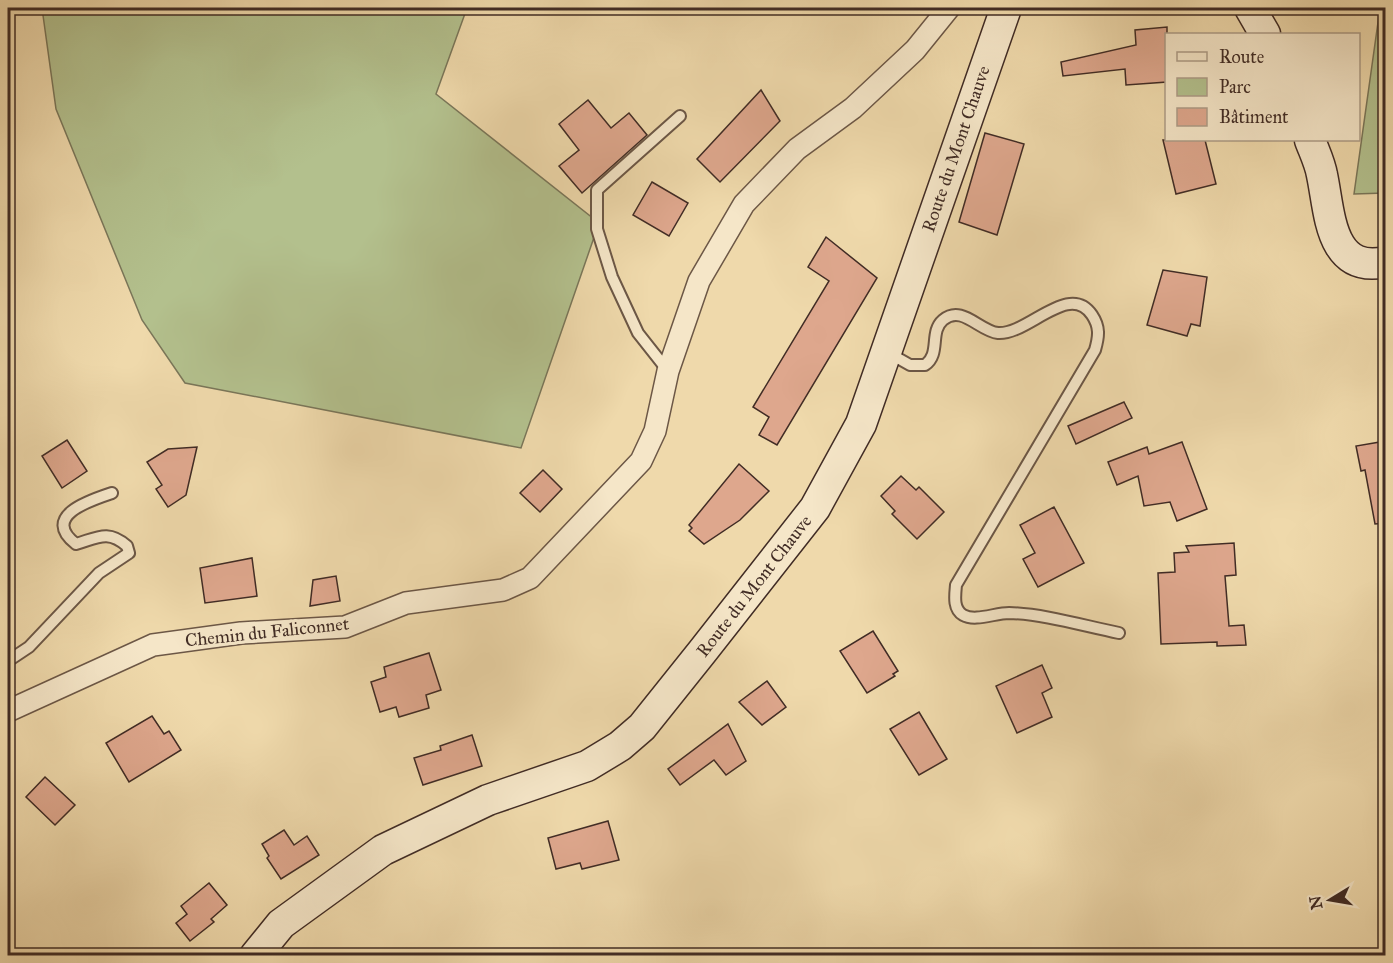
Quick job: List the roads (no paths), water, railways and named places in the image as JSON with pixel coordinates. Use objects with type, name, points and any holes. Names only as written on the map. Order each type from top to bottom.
[{"type":"street","name":"Chemin du Faliconnet","points":[[8,711],[153,645],[241,633],[345,627],[406,603],[503,590],[530,578],[641,461],[655,431],[668,371],[699,281],[744,204],[797,149],[853,108],[915,50],[949,8]]},
{"type":"street","name":"Route du Mont Chauve","points":[[255,956],[281,924],[383,850],[488,800],[587,766],[620,746],[642,727],[815,508],[861,424],[1006,8]]},
{"type":"street","points":[[1250,8],[1264,33]]},
{"type":"street","points":[[1310,141],[1322,172],[1331,230],[1341,249],[1358,261],[1375,264],[1386,262]]},
{"type":"lane","points":[[668,371],[638,333],[612,277],[597,229],[597,190],[680,116]]},
{"type":"lane","points":[[886,351],[910,365],[919,367],[930,361],[935,333],[944,319],[964,315],[984,329],[999,333],[1028,324],[1067,303],[1076,303],[1088,310],[1097,322],[1099,335],[1095,350],[956,585],[954,599],[958,610],[964,616],[975,618],[1011,613],[1119,633]]},
{"type":"lane","points":[[8,661],[36,641],[99,573],[129,552],[127,546],[109,535],[98,535],[76,544],[69,539],[65,531],[65,520],[69,513],[82,503],[112,493]]}]
